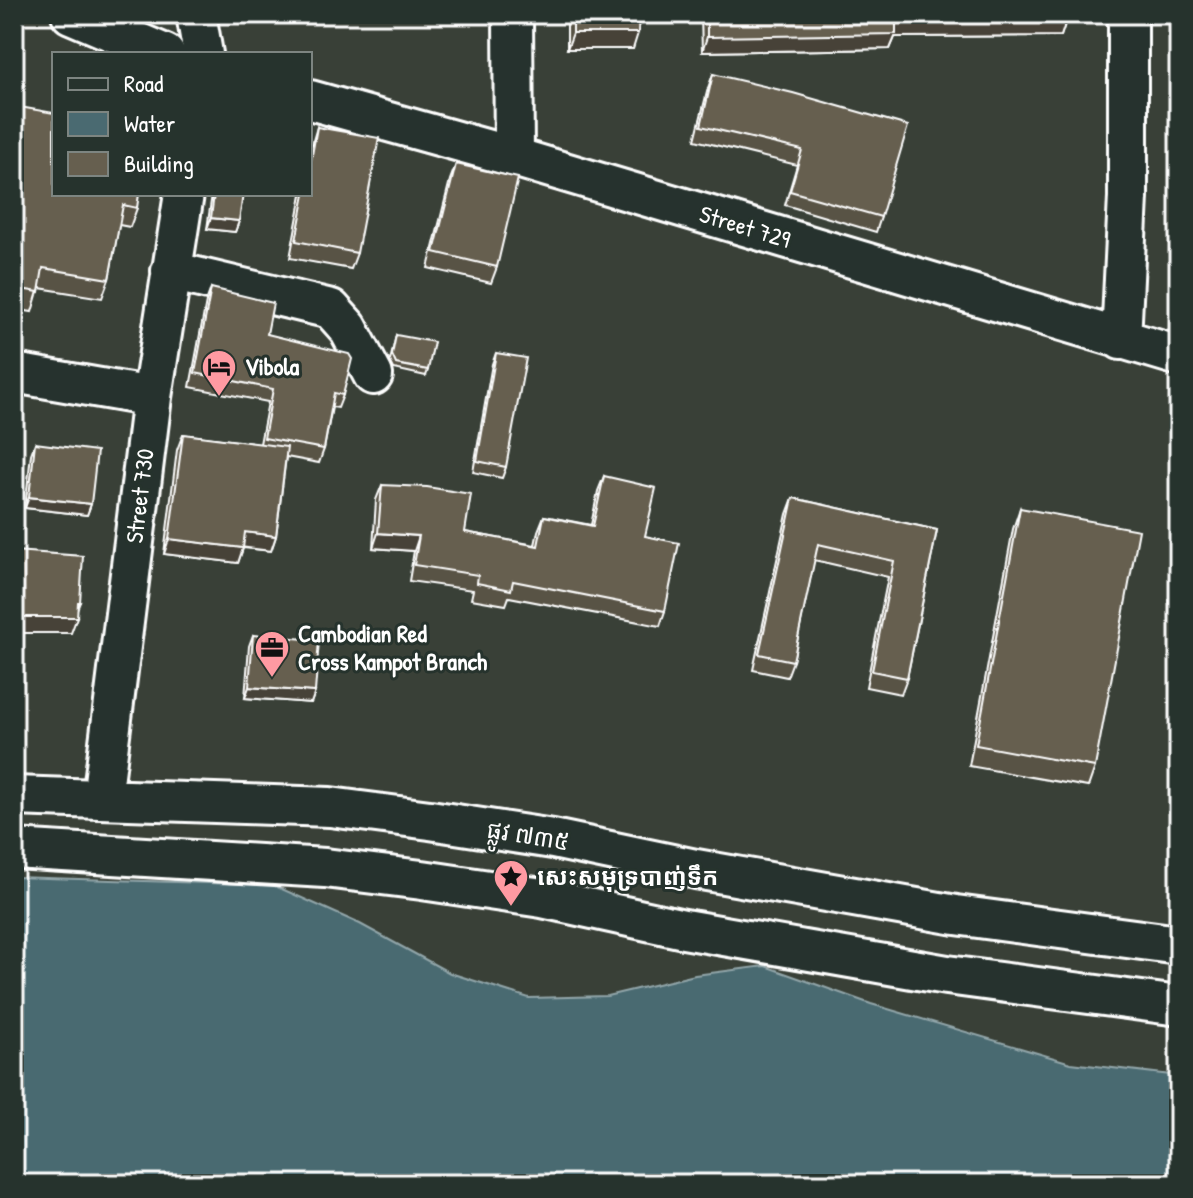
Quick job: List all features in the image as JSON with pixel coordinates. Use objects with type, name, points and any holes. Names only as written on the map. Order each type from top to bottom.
[{"type":"street","points":[[71,14],[160,52]]},
{"type":"street","points":[[196,14],[203,52]]},
{"type":"street","points":[[513,14],[514,157]]},
{"type":"street","points":[[1121,340],[1128,197],[1128,14]]},
{"type":"street","name":"Street 729","points":[[312,101],[514,157],[1179,356]]},
{"type":"street","name":"Street 730","points":[[102,799],[152,397],[184,196]]},
{"type":"street","points":[[171,271],[331,309],[348,328],[373,375]]},
{"type":"street","points":[[14,373],[152,397]]},
{"type":"street","name":"ផ្លូវ ៧៣៥","points":[[14,796],[330,807],[553,839],[696,869],[956,915],[1179,945]]},
{"type":"street","points":[[14,849],[325,868],[422,880],[542,898],[684,929],[947,975],[1179,1006]]},
{"type":"water","points":[[14,877],[273,885],[360,924],[450,973],[529,998],[607,996],[695,975],[765,966],[871,1004],[1071,1063],[1179,1076],[1179,1184],[14,1184]]},
{"type":"building","points":[[573,14],[639,14],[638,33],[573,33]]},
{"type":"building","points":[[707,14],[1066,14],[1066,21],[896,21],[896,34],[707,37]]},
{"type":"building","points":[[713,74],[908,126],[881,217],[790,191],[802,150],[701,126]]},
{"type":"building","points":[[14,106],[52,113],[52,196],[139,196],[137,208],[123,205],[109,279],[43,268],[39,292],[14,288]]},
{"type":"building","points":[[317,127],[379,138],[357,253],[296,241],[305,196],[312,196],[312,155]]},
{"type":"building","points":[[456,164],[518,178],[497,267],[434,252]]},
{"type":"building","points":[[214,196],[243,196],[239,221],[211,218]]},
{"type":"building","points":[[211,288],[273,303],[267,334],[349,354],[352,359],[343,395],[334,393],[324,449],[264,438],[273,389],[195,373]]},
{"type":"building","points":[[396,335],[434,342],[428,370],[396,364],[392,355]]},
{"type":"building","points":[[496,353],[526,358],[506,467],[477,461]]},
{"type":"building","points":[[183,434],[287,447],[276,536],[245,532],[243,548],[169,539]]},
{"type":"building","points":[[35,443],[97,451],[91,504],[29,497]]},
{"type":"building","points":[[604,476],[656,488],[645,536],[679,543],[665,611],[513,581],[511,590],[477,583],[478,575],[414,565],[419,536],[378,533],[382,485],[427,487],[471,494],[465,532],[538,546],[544,516],[593,526]]},
{"type":"building","points":[[793,498],[937,530],[907,678],[872,671],[894,561],[818,544],[793,661],[759,654]]},
{"type":"building","points":[[1020,508],[1139,530],[1095,767],[976,745]]},
{"type":"building","points":[[14,551],[83,556],[77,617],[14,617]]},
{"type":"building","points":[[253,635],[319,640],[315,692],[249,687]]},
{"type":"place","name":"Vibola","points":[[219,398]]},
{"type":"place","name":"Cambodian Red Cross Kampot Branch","points":[[272,679]]},
{"type":"place","name":"សេះសមុទ្របាញ់ទឹក","points":[[511,908]]}]
